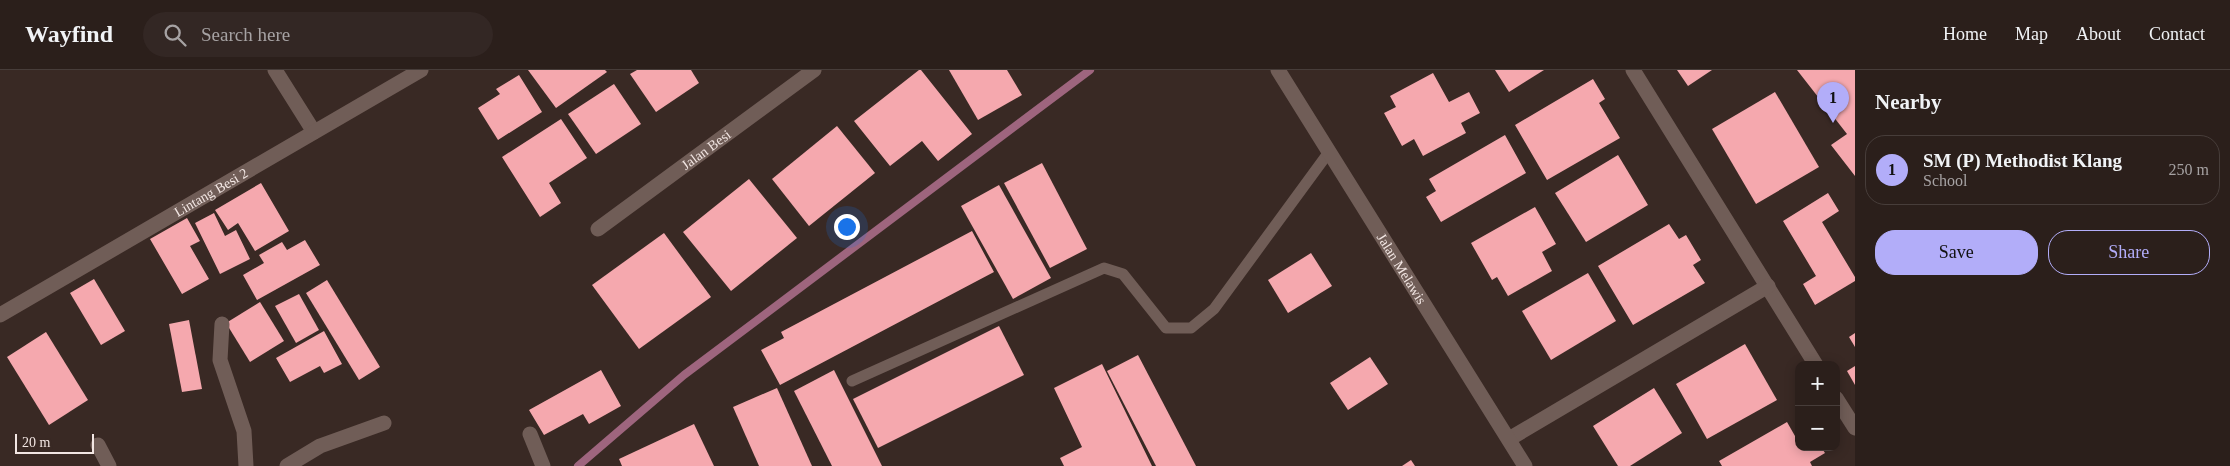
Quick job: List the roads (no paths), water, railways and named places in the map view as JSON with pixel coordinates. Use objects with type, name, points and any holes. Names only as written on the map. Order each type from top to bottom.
[{"type":"street","points":[[275,70],[314,132]]},
{"type":"street","name":"Lintang Besi 2","points":[[0,315],[421,70]]},
{"type":"street","name":"Jalan Besi","points":[[598,229],[814,70]]},
{"type":"street","name":"Jalan Melawis","points":[[1278,70],[1525,466]]},
{"type":"street","points":[[1633,70],[1814,361]]},
{"type":"street","points":[[1508,439],[1768,286]]},
{"type":"street","points":[[222,324],[220,360],[244,431],[246,466]]},
{"type":"street","points":[[1840,404],[1855,428]]},
{"type":"street","points":[[287,466],[320,446],[384,423]]},
{"type":"street","points":[[530,434],[543,466]]},
{"type":"street","points":[[98,444],[109,466]]},
{"type":"lane","points":[[852,381],[1104,268],[1123,274],[1166,328],[1191,328],[1214,309],[1329,152]]},
{"type":"waterway","points":[[578,466],[684,375],[1090,70]]},
{"type":"place","name":"SM (P) Methodist Klang","points":[[1833,123]]}]
